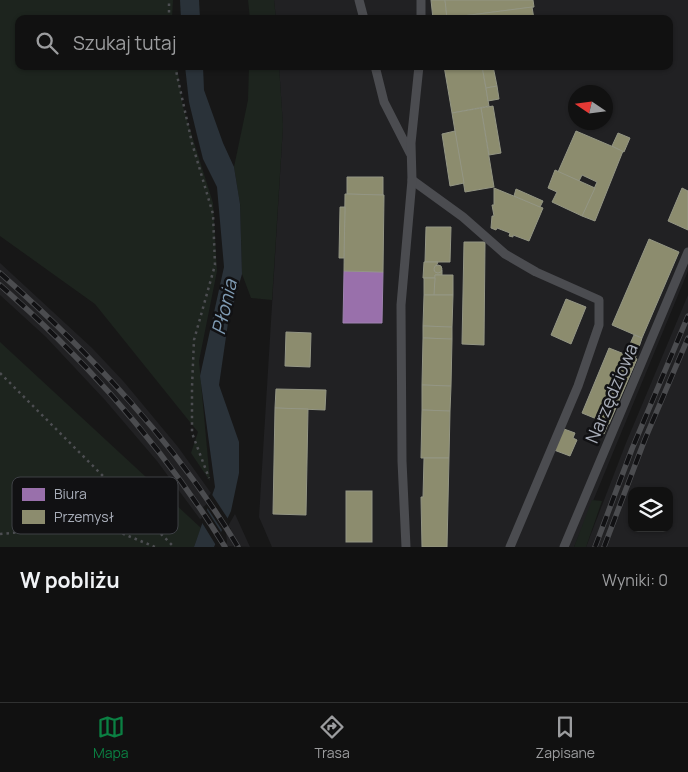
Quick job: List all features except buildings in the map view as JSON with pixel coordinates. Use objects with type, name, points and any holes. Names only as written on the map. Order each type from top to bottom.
[{"type":"lane","points":[[359,0],[363,15]]},
{"type":"lane","points":[[420,15],[421,0]]},
{"type":"lane","points":[[376,70],[384,102],[411,156]]},
{"type":"lane","points":[[406,547],[402,461],[401,305],[412,180],[411,156],[419,70]]},
{"type":"lane","points":[[412,180],[463,217],[505,254],[599,300],[599,325],[578,386],[510,547]]},
{"type":"lane","name":"Narzędziowa","points":[[564,547],[688,252]]},
{"type":"path","points":[[169,0],[169,15]]},
{"type":"path","points":[[176,70],[192,143],[213,214],[216,266],[194,340],[192,433],[209,478]]},
{"type":"path","points":[[0,373],[104,477]]},
{"type":"path","points":[[124,534],[155,547]]},
{"type":"path","points":[[161,534],[174,547]]},
{"type":"shaded area","points":[[0,0],[173,0],[172,15],[15,15],[15,70],[178,70],[183,107],[213,203],[217,271],[199,361],[210,481],[191,453],[198,432],[95,304],[0,236]]},
{"type":"shaded area","points":[[248,0],[274,0],[276,15],[250,15]]},
{"type":"shaded area","points":[[274,0],[688,0],[688,271],[574,547],[272,547],[259,517],[283,126],[279,70],[673,70],[673,15],[276,15]]},
{"type":"shaded area","points":[[249,70],[279,70],[283,126],[272,300],[251,298],[242,274],[240,204],[234,167],[248,100]]},
{"type":"shaded area","points":[[0,263],[92,348],[124,382],[178,447],[211,493],[205,501],[207,504],[203,507],[206,512],[201,515],[202,518],[200,519],[178,489],[178,477],[169,477],[105,400],[46,337],[0,295]]},
{"type":"shaded area","points":[[688,295],[688,547],[586,547],[626,443]]},
{"type":"shaded area","points":[[0,342],[146,477],[12,477],[12,534],[178,534],[178,507],[201,528],[194,547],[0,547]]},
{"type":"shaded area","points":[[592,500],[602,501],[586,547],[574,547]]},
{"type":"shaded area","points":[[235,514],[250,547],[222,546],[227,543],[226,532],[231,529],[228,526]]},
{"type":"water","points":[[180,0],[199,0],[200,15],[181,15]]},
{"type":"water","name":"Płonia","points":[[185,70],[203,70],[204,90],[223,143],[234,167],[240,204],[242,274],[228,323],[219,385],[239,442],[239,473],[231,511],[214,547],[194,547],[215,487],[200,376],[224,267],[217,187],[203,159],[189,102]]},
{"type":"pier","points":[[211,493],[230,522],[224,533],[206,506]]},
{"type":"pier","points":[[205,507],[223,535],[217,547],[201,521],[206,512]]},
{"type":"railway","points":[[0,273],[67,335],[130,401],[187,471],[238,547]]},
{"type":"railway","points":[[0,285],[93,375],[122,407],[177,477]]},
{"type":"railway","points":[[595,547],[632,449],[688,316]]},
{"type":"railway","points":[[604,547],[645,439],[688,338]]},
{"type":"railway","points":[[178,478],[225,547]]}]
